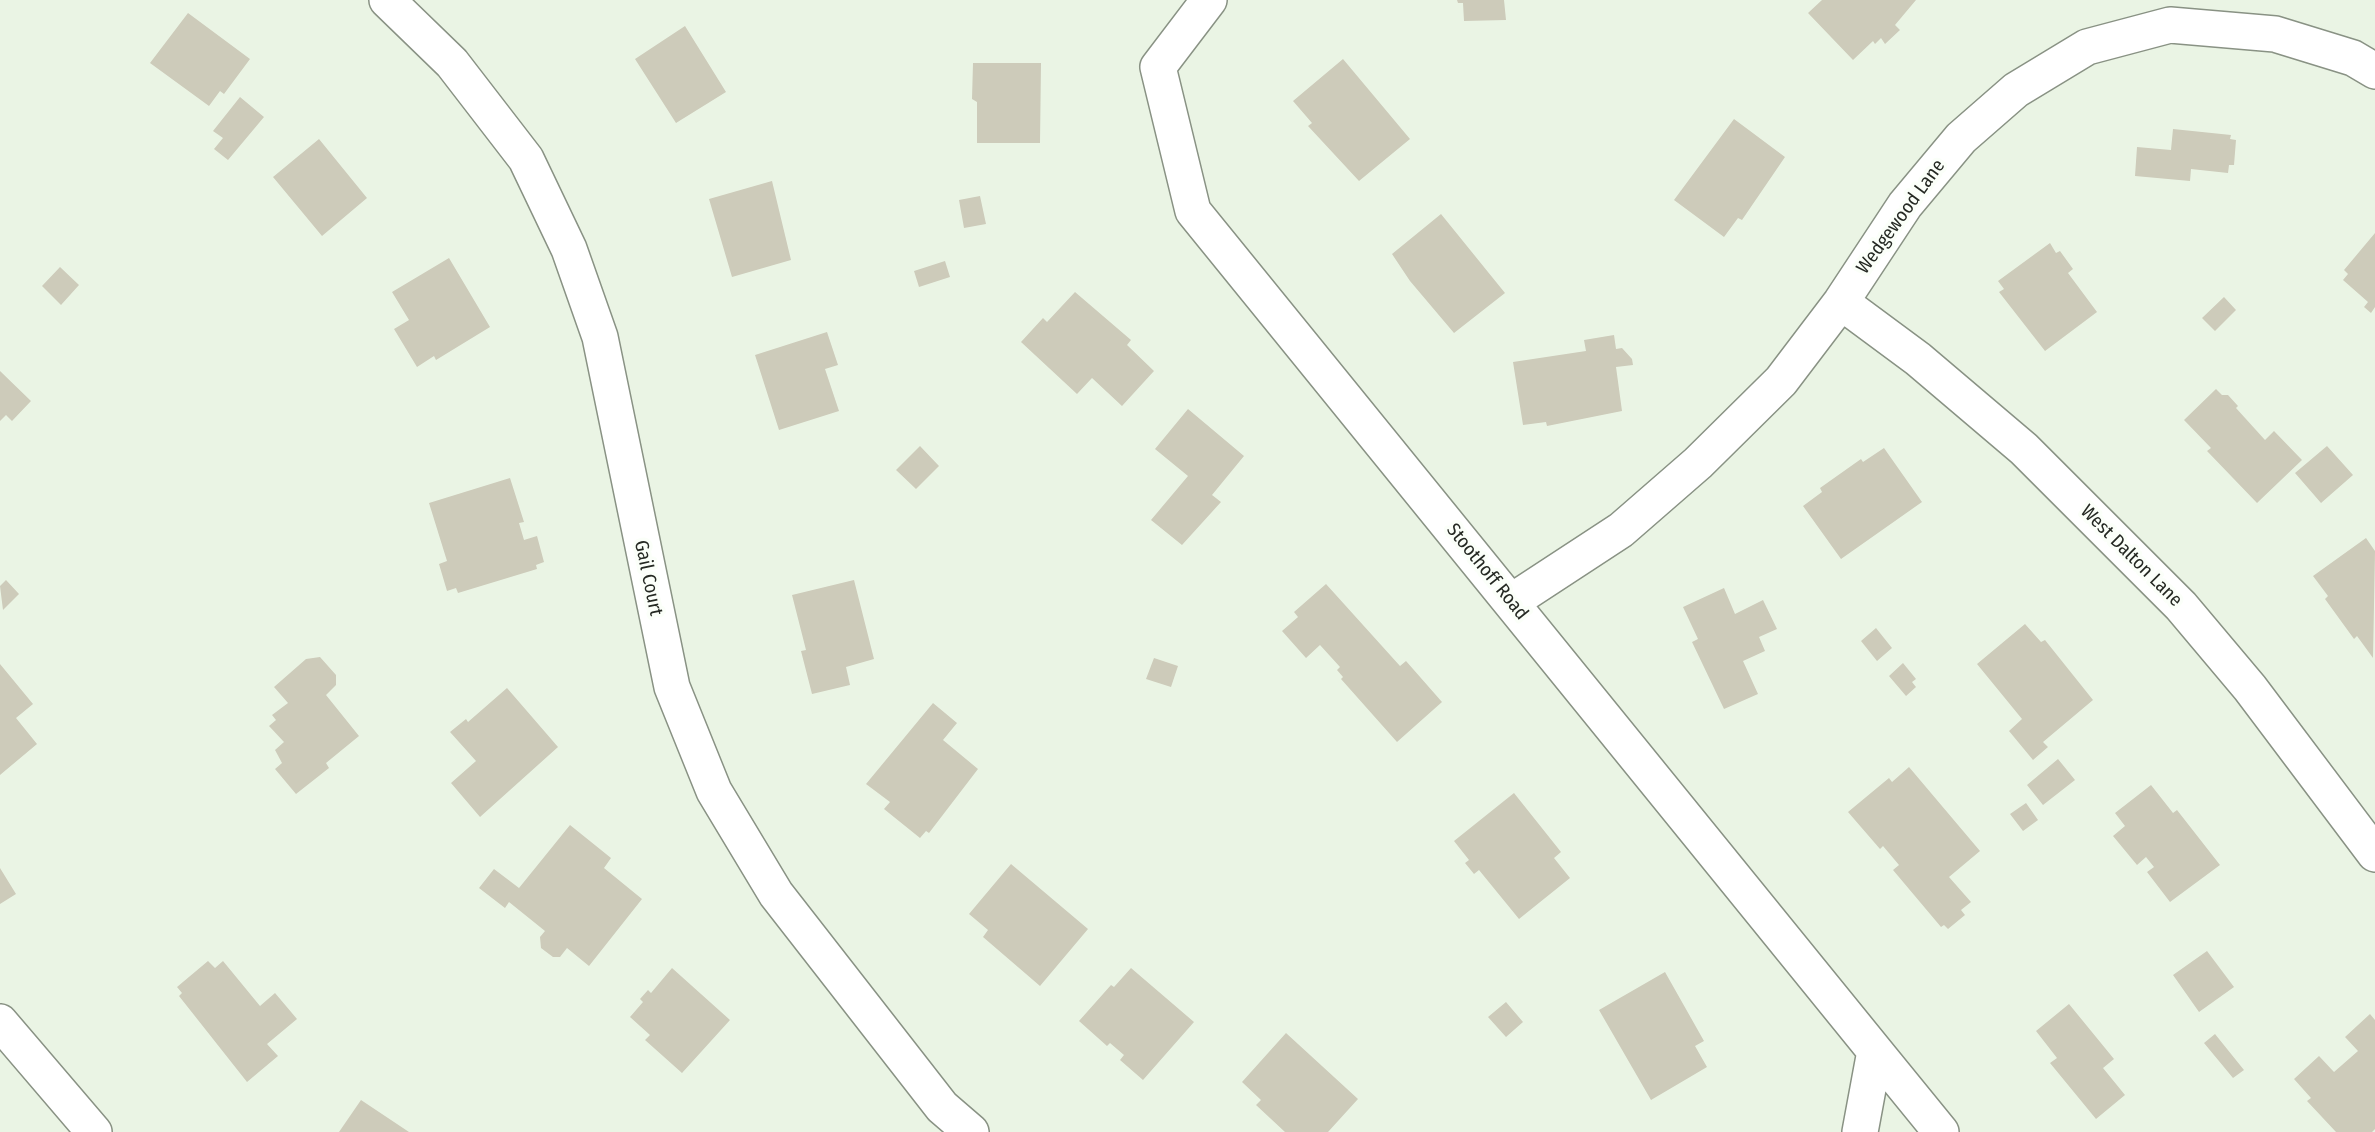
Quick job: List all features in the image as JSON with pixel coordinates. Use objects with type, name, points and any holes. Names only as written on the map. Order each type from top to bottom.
[{"type":"street","name":"Gail Court","points":[[387,0],[452,63],[526,159],[569,249],[600,337],[644,564],[672,687],[714,791],[776,894],[942,1107],[971,1132]]},
{"type":"street","name":"Stoothoff Road","points":[[1209,0],[1158,67],[1193,211],[1941,1132]]},
{"type":"street","name":"Wedgewood Lane","points":[[1511,602],[1621,530],[1698,463],[1781,381],[1841,302],[1905,205],[1961,138],[2016,90],[2087,47],[2170,25],[2275,34],[2353,58],[2375,71]]},
{"type":"street","name":"West Dalton Lane","points":[[1841,302],[1918,359],[2024,449],[2180,606],[2250,688],[2375,854]]},
{"type":"street","points":[[0,1023],[94,1132]]},
{"type":"street","points":[[1860,1132],[1875,1051]]},
{"type":"building","points":[[1457,0],[1504,0],[1506,20],[1464,21],[1463,3],[1458,3]]},
{"type":"building","points":[[1822,0],[1916,0],[1895,25],[1900,30],[1885,44],[1881,38],[1875,44],[1873,41],[1853,60],[1808,13]]},
{"type":"building","points":[[188,13],[250,59],[224,94],[220,91],[209,106],[150,63]]},
{"type":"building","points":[[685,26],[726,92],[676,123],[635,59]]},
{"type":"building","points":[[1343,59],[1410,139],[1359,181],[1308,126],[1312,123],[1293,101]]},
{"type":"building","points":[[973,63],[1041,63],[1040,143],[977,143],[977,102],[972,99]]},
{"type":"building","points":[[240,97],[264,117],[228,160],[214,149],[223,138],[213,131]]},
{"type":"building","points":[[1734,119],[1785,157],[1742,220],[1738,218],[1724,237],[1674,200]]},
{"type":"building","points":[[2173,129],[2231,135],[2230,139],[2236,140],[2234,165],[2229,165],[2228,173],[2191,169],[2190,181],[2135,176],[2137,147],[2171,150]]},
{"type":"building","points":[[319,139],[367,198],[322,236],[273,177]]},
{"type":"building","points":[[772,181],[791,260],[732,277],[709,199]]},
{"type":"building","points":[[980,196],[986,224],[964,228],[959,200]]},
{"type":"building","points":[[1441,214],[1505,293],[1454,333],[1410,281],[1392,254]]},
{"type":"building","points":[[2375,233],[2375,307],[2371,313],[2364,307],[2368,302],[2343,280],[2348,274],[2344,270]]},
{"type":"building","points":[[2050,243],[2056,253],[2060,251],[2073,269],[2068,273],[2097,312],[2045,351],[1999,292],[2004,289],[1998,281]]},
{"type":"building","points":[[449,258],[490,327],[436,360],[434,356],[417,367],[394,329],[409,320],[392,292]]},
{"type":"building","points":[[945,261],[950,277],[919,287],[914,271]]},
{"type":"building","points":[[60,267],[79,285],[61,305],[42,286]]},
{"type":"building","points":[[1075,292],[1131,340],[1127,345],[1154,371],[1122,406],[1092,378],[1077,394],[1021,342],[1043,318],[1047,322]]},
{"type":"building","points":[[2224,297],[2236,310],[2215,331],[2202,318]]},
{"type":"building","points":[[827,332],[838,365],[825,369],[839,411],[779,430],[755,355]]},
{"type":"building","points":[[1614,335],[1616,349],[1622,348],[1632,359],[1633,365],[1616,367],[1622,411],[1547,426],[1546,422],[1523,425],[1513,362],[1586,351],[1584,340]]},
{"type":"building","points":[[0,371],[31,401],[12,421],[6,415],[0,421]]},
{"type":"building","points":[[2216,389],[2222,395],[2228,395],[2265,440],[2274,431],[2302,460],[2257,503],[2207,451],[2211,448],[2184,420]]},
{"type":"building","points":[[1188,409],[1244,456],[1212,495],[1221,502],[1182,545],[1151,520],[1188,476],[1155,449]]},
{"type":"building","points":[[920,446],[939,466],[916,489],[896,470]]},
{"type":"building","points":[[2327,446],[2353,475],[2321,503],[2295,473]]},
{"type":"building","points":[[1884,448],[1922,502],[1841,559],[1803,506],[1822,492],[1820,488],[1861,459],[1863,462]]},
{"type":"building","points":[[510,478],[524,522],[519,523],[524,540],[537,536],[544,562],[536,565],[537,569],[458,593],[456,588],[447,591],[439,564],[447,561],[429,503]]},
{"type":"building","points":[[2366,538],[2375,551],[2373,658],[2357,636],[2354,639],[2325,599],[2328,596],[2313,576]]},
{"type":"building","points":[[6,580],[19,594],[3,610],[0,586]]},
{"type":"building","points":[[854,580],[874,659],[846,667],[850,685],[812,694],[801,651],[806,650],[792,595]]},
{"type":"building","points":[[1326,584],[1400,666],[1406,661],[1442,702],[1397,742],[1341,679],[1343,677],[1337,670],[1340,667],[1320,645],[1306,658],[1282,631],[1298,617],[1294,612]]},
{"type":"building","points":[[1724,588],[1735,614],[1763,600],[1777,629],[1759,637],[1765,651],[1743,661],[1758,694],[1724,709],[1692,642],[1698,639],[1683,607]]},
{"type":"building","points":[[2025,624],[2041,642],[2045,640],[2093,700],[2043,742],[2048,747],[2033,760],[2009,731],[2022,719],[1977,664]]},
{"type":"building","points":[[1876,628],[1892,648],[1877,661],[1861,641]]},
{"type":"building","points":[[320,657],[336,675],[336,685],[326,695],[359,736],[326,763],[329,768],[296,794],[275,769],[282,763],[275,750],[284,742],[269,726],[276,720],[272,715],[288,703],[274,687],[306,659]]},
{"type":"building","points":[[1154,658],[1178,666],[1171,687],[1146,679]]},
{"type":"building","points":[[1903,663],[1916,679],[1912,682],[1916,687],[1906,696],[1889,676]]},
{"type":"building","points":[[0,664],[33,704],[16,718],[37,744],[0,775]]},
{"type":"building","points":[[507,688],[558,747],[480,817],[451,783],[476,761],[450,732],[466,719],[468,722]]},
{"type":"building","points":[[933,703],[957,723],[943,740],[978,769],[929,833],[926,831],[920,838],[884,809],[890,802],[866,784]]},
{"type":"building","points":[[2058,759],[2075,780],[2043,805],[2027,785]]},
{"type":"building","points":[[1909,767],[1980,851],[1949,877],[1971,902],[1961,910],[1965,915],[1948,929],[1944,925],[1941,927],[1893,870],[1899,865],[1883,846],[1880,849],[1848,812],[1889,778],[1892,782]]},
{"type":"building","points":[[2151,785],[2173,813],[2177,810],[2220,865],[2170,902],[2147,872],[2154,867],[2146,857],[2137,865],[2113,836],[2125,826],[2115,813]]},
{"type":"building","points":[[1514,793],[1561,852],[1554,858],[1570,878],[1519,919],[1479,870],[1474,874],[1465,863],[1469,860],[1454,841]]},
{"type":"building","points":[[2026,803],[2038,820],[2023,831],[2010,814]]},
{"type":"building","points":[[570,825],[611,858],[604,868],[642,899],[589,966],[567,948],[560,957],[553,957],[541,948],[540,937],[545,931],[509,902],[505,908],[479,888],[494,869],[519,888]]},
{"type":"building","points":[[1011,864],[1088,929],[1040,986],[983,937],[988,930],[969,914]]},
{"type":"building","points":[[0,868],[16,894],[0,904]]},
{"type":"building","points":[[2207,951],[2234,987],[2199,1012],[2173,975]]},
{"type":"building","points":[[208,961],[215,968],[223,961],[260,1006],[275,993],[297,1019],[267,1044],[278,1056],[247,1082],[179,996],[182,993],[177,987]]},
{"type":"building","points":[[672,968],[730,1020],[682,1073],[645,1040],[650,1035],[630,1017],[643,1002],[640,999],[648,990],[651,993]]},
{"type":"building","points":[[1131,968],[1194,1022],[1143,1080],[1120,1060],[1124,1055],[1110,1043],[1107,1046],[1079,1021],[1111,985],[1114,987]]},
{"type":"building","points":[[1665,972],[1704,1041],[1695,1046],[1707,1067],[1651,1100],[1599,1010]]},
{"type":"building","points":[[1506,1002],[1523,1022],[1506,1037],[1488,1017]]},
{"type":"building","points":[[2069,1004],[2114,1059],[2103,1068],[2125,1095],[2096,1119],[2050,1063],[2057,1058],[2036,1031]]},
{"type":"building","points":[[2370,1014],[2375,1020],[2375,1129],[2372,1132],[2336,1132],[2307,1101],[2311,1098],[2294,1079],[2319,1056],[2334,1072],[2358,1051],[2345,1037]]},
{"type":"building","points":[[1286,1033],[1358,1099],[1328,1132],[1285,1132],[1256,1105],[1261,1100],[1242,1082]]},
{"type":"building","points":[[2215,1034],[2244,1070],[2233,1078],[2204,1043]]},
{"type":"building","points":[[361,1100],[409,1132],[339,1132]]}]
